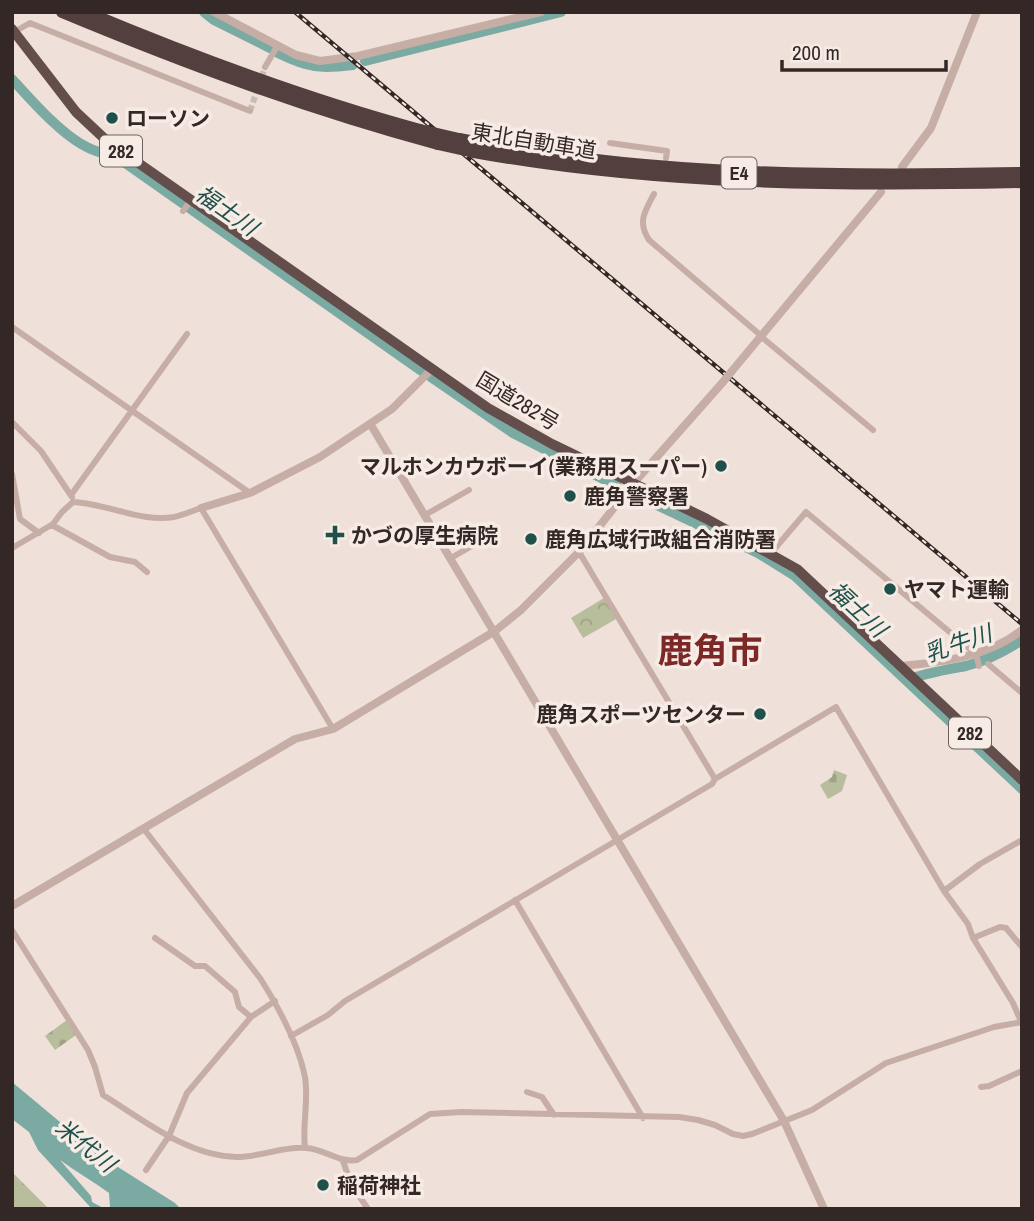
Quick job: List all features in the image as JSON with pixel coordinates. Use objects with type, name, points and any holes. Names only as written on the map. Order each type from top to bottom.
[{"type":"highway","name":"東北自動車道","points":[[62,12],[265,92],[322,111],[474,152],[608,172],[693,179],[823,184],[1022,182]]},
{"type":"highway","name":"東北自動車道","points":[[86,12],[325,103],[459,139],[565,158],[693,170],[823,175],[1022,173]]},
{"type":"highway","name":"国道282号","points":[[13,30],[69,103],[107,141],[488,408],[632,485],[707,519],[771,553],[811,582],[1022,780]]},
{"type":"street","points":[[214,12],[309,60],[333,60],[541,12]]},
{"type":"street","points":[[902,167],[931,128],[977,12]]},
{"type":"street","points":[[13,30],[30,23],[250,111]]},
{"type":"street","points":[[265,66],[278,45]]},
{"type":"street","points":[[610,143],[667,151],[666,158]]},
{"type":"street","points":[[12,906],[295,738],[333,729],[495,631],[538,594],[579,552],[632,485],[723,382],[881,191]]},
{"type":"street","points":[[654,194],[645,211],[642,230],[649,240],[758,333]]},
{"type":"street","points":[[183,211],[191,200]]},
{"type":"street","points":[[12,327],[250,493]]},
{"type":"street","points":[[12,548],[52,525],[187,334]]},
{"type":"street","points":[[765,339],[873,430]]},
{"type":"street","points":[[12,422],[41,451],[72,499],[116,511],[159,518],[173,517],[250,493],[310,463],[392,409],[432,369]]},
{"type":"street","points":[[371,425],[784,1121],[824,1209]]},
{"type":"street","points":[[12,474],[20,519],[39,533]]},
{"type":"street","points":[[425,516],[470,490]]},
{"type":"street","points":[[201,508],[333,729]]},
{"type":"street","points":[[771,553],[806,512],[976,656],[979,666]]},
{"type":"street","points":[[52,525],[110,556],[135,562],[147,572]]},
{"type":"street","points":[[452,558],[496,532]]},
{"type":"street","points":[[579,552],[715,779]]},
{"type":"street","points":[[903,669],[976,656],[1007,642],[1022,630]]},
{"type":"street","points":[[988,664],[1022,693]]},
{"type":"street","points":[[291,1035],[328,1015],[345,1000],[836,708],[944,891],[968,924],[973,938],[1013,1003],[1021,1023],[994,1027],[886,1063],[824,1103],[743,1136],[715,1125],[679,1117],[461,1112],[430,1114],[366,1156],[343,1161]]},
{"type":"street","points":[[143,828],[275,1001],[291,1035],[305,1076],[305,1148]]},
{"type":"street","points":[[944,891],[981,864],[1022,840]]},
{"type":"street","points":[[515,900],[642,1118]]},
{"type":"street","points":[[973,938],[1000,927],[1006,928],[1022,947]]},
{"type":"street","points":[[12,930],[88,1050],[103,1095],[169,1136],[199,1151],[239,1157],[305,1148],[327,1152],[343,1161],[351,1184],[368,1209]]},
{"type":"street","points":[[155,937],[195,966],[205,966],[235,992],[239,1007],[251,1017]]},
{"type":"street","points":[[146,1170],[169,1136],[187,1093],[251,1017],[275,1001]]},
{"type":"street","points":[[981,1087],[1022,1071]]},
{"type":"street","points":[[527,1092],[542,1097],[554,1115]]},
{"type":"green space","points":[[604,598],[616,619],[583,638],[571,618]]},
{"type":"green space","points":[[834,770],[847,775],[842,791],[828,799],[820,785],[832,777]]},
{"type":"green space","points":[[67,1020],[76,1035],[55,1050],[45,1036]]},
{"type":"green space","points":[[12,1172],[49,1209],[12,1209]]},
{"type":"water","name":"米代川","points":[[12,1082],[60,1122],[85,1138],[102,1157],[181,1209],[108,1209],[109,1193],[60,1160],[91,1196],[92,1202],[105,1209],[92,1209],[38,1150],[29,1132],[12,1119]]},
{"type":"waterway","points":[[204,12],[214,20],[270,48]]},
{"type":"waterway","points":[[365,61],[561,12]]},
{"type":"waterway","points":[[278,53],[315,66],[353,65]]},
{"type":"waterway","name":"福士川","points":[[12,79],[70,137],[91,149],[118,158],[423,372]]},
{"type":"waterway","name":"福士川","points":[[431,377],[513,433],[617,486]]},
{"type":"waterway","name":"福士川","points":[[640,497],[758,553],[795,576],[1022,789]]},
{"type":"waterway","name":"乳牛川","points":[[906,680],[973,664],[1022,640]]},
{"type":"tunnel","points":[[250,111],[265,67]]},
{"type":"railway","points":[[295,12],[1022,624]]},
{"type":"place","name":"ローソン","points":[[112,118]]},
{"type":"place","name":"マルホンカウボーイ(業務用スーパー)","points":[[721,466]]},
{"type":"place","name":"鹿角警察署","points":[[570,496]]},
{"type":"place","name":"かづの厚生病院","points":[[335,535]]},
{"type":"place","name":"鹿角広域行政組合消防署","points":[[531,539]]},
{"type":"place","name":"ヤマト運輸","points":[[890,589]]},
{"type":"place","name":"鹿角スポーツセンター","points":[[760,714]]},
{"type":"place","name":"稲荷神社","points":[[323,1185]]},
{"type":"district","name":"鹿角市","points":[[710,650]]}]
